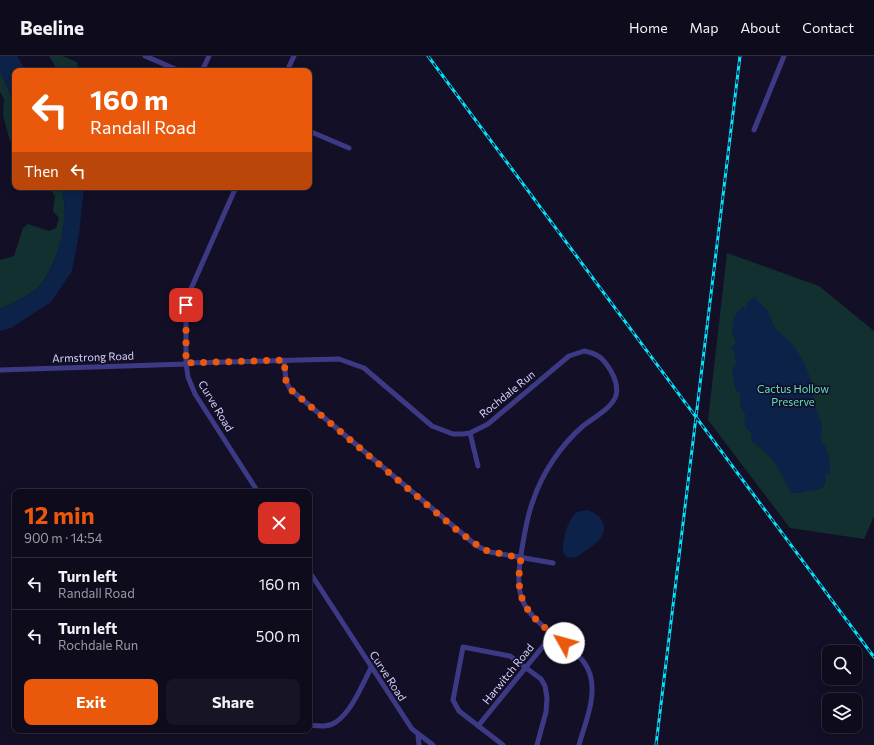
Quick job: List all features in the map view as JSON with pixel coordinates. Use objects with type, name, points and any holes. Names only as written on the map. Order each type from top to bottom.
[{"type":"street","points":[[145,56],[173,68]]},
{"type":"street","points":[[203,68],[209,56]]},
{"type":"street","points":[[288,68],[294,56]]},
{"type":"street","points":[[754,130],[784,56]]},
{"type":"street","points":[[312,132],[349,148]]},
{"type":"street","name":"Curve Road","points":[[235,190],[188,298],[185,323],[186,364],[188,377],[196,394],[256,489]]},
{"type":"street","name":"Rochdale Run","points":[[186,364],[339,359],[351,362],[364,368],[432,426],[453,434],[470,433],[488,424],[569,356],[576,352],[584,351],[601,358],[616,380],[615,397],[610,405],[582,427],[562,449],[547,470],[533,501],[521,558]]},
{"type":"street","points":[[284,360],[286,381],[290,389],[458,531],[484,550],[553,563]]},
{"type":"street","name":"Armstrong Road","points":[[0,370],[186,364]]},
{"type":"street","points":[[470,433],[478,466]]},
{"type":"street","points":[[521,558],[518,582],[524,605],[533,618],[580,657],[590,674],[592,697],[579,745]]},
{"type":"street","name":"Curve Road","points":[[312,576],[412,729],[433,745]]},
{"type":"street","name":"Harwitch Road","points":[[478,726],[553,634]]},
{"type":"street","points":[[503,745],[459,711],[453,700],[462,647],[510,656],[541,679],[545,686],[547,698],[546,712],[537,745]]},
{"type":"street","points":[[312,726],[321,727],[335,723],[344,714],[371,668]]},
{"type":"street","points":[[418,735],[419,745]]},
{"type":"green space","points":[[49,56],[62,56],[77,62],[78,68],[56,68]]},
{"type":"green space","points":[[0,71],[12,97],[12,144],[3,115],[4,99],[0,92]]},
{"type":"green space","points":[[51,190],[61,190],[64,197],[65,210],[61,240],[51,268],[37,288],[24,297],[0,309],[0,260],[14,256],[23,228],[28,224],[49,231],[56,228],[59,218],[53,211],[55,196]]},
{"type":"green space","name":"Cactus Hollow Preserve","points":[[727,253],[819,286],[874,331],[874,516],[864,539],[790,528],[708,420]]},
{"type":"water","points":[[0,56],[17,56],[24,68],[12,68],[12,97],[0,71]]},
{"type":"water","points":[[61,190],[84,190],[79,234],[72,271],[51,302],[11,328],[0,331],[0,309],[20,300],[37,288],[51,268],[61,240],[64,225],[64,197]]},
{"type":"water","points":[[754,297],[767,310],[776,330],[790,342],[801,357],[809,374],[814,392],[815,406],[822,428],[820,439],[827,451],[830,464],[830,473],[825,475],[826,479],[824,486],[820,489],[800,493],[790,492],[775,464],[764,451],[752,442],[751,432],[746,429],[744,421],[746,415],[740,406],[741,395],[735,389],[732,369],[737,362],[734,357],[734,351],[731,347],[736,343],[732,333],[734,317],[742,307],[747,308],[747,303]]},
{"type":"water","points":[[587,510],[597,515],[603,523],[604,528],[601,538],[576,558],[567,557],[563,553],[563,548],[564,537],[570,520],[577,512]]},
{"type":"railway","points":[[428,56],[874,657]]},
{"type":"railway","points":[[656,745],[740,56]]},
{"type":"route","points":[[186,305],[186,363],[284,360],[286,381],[290,389],[458,531],[484,550],[521,558],[518,582],[524,605],[533,618],[564,643]]}]
